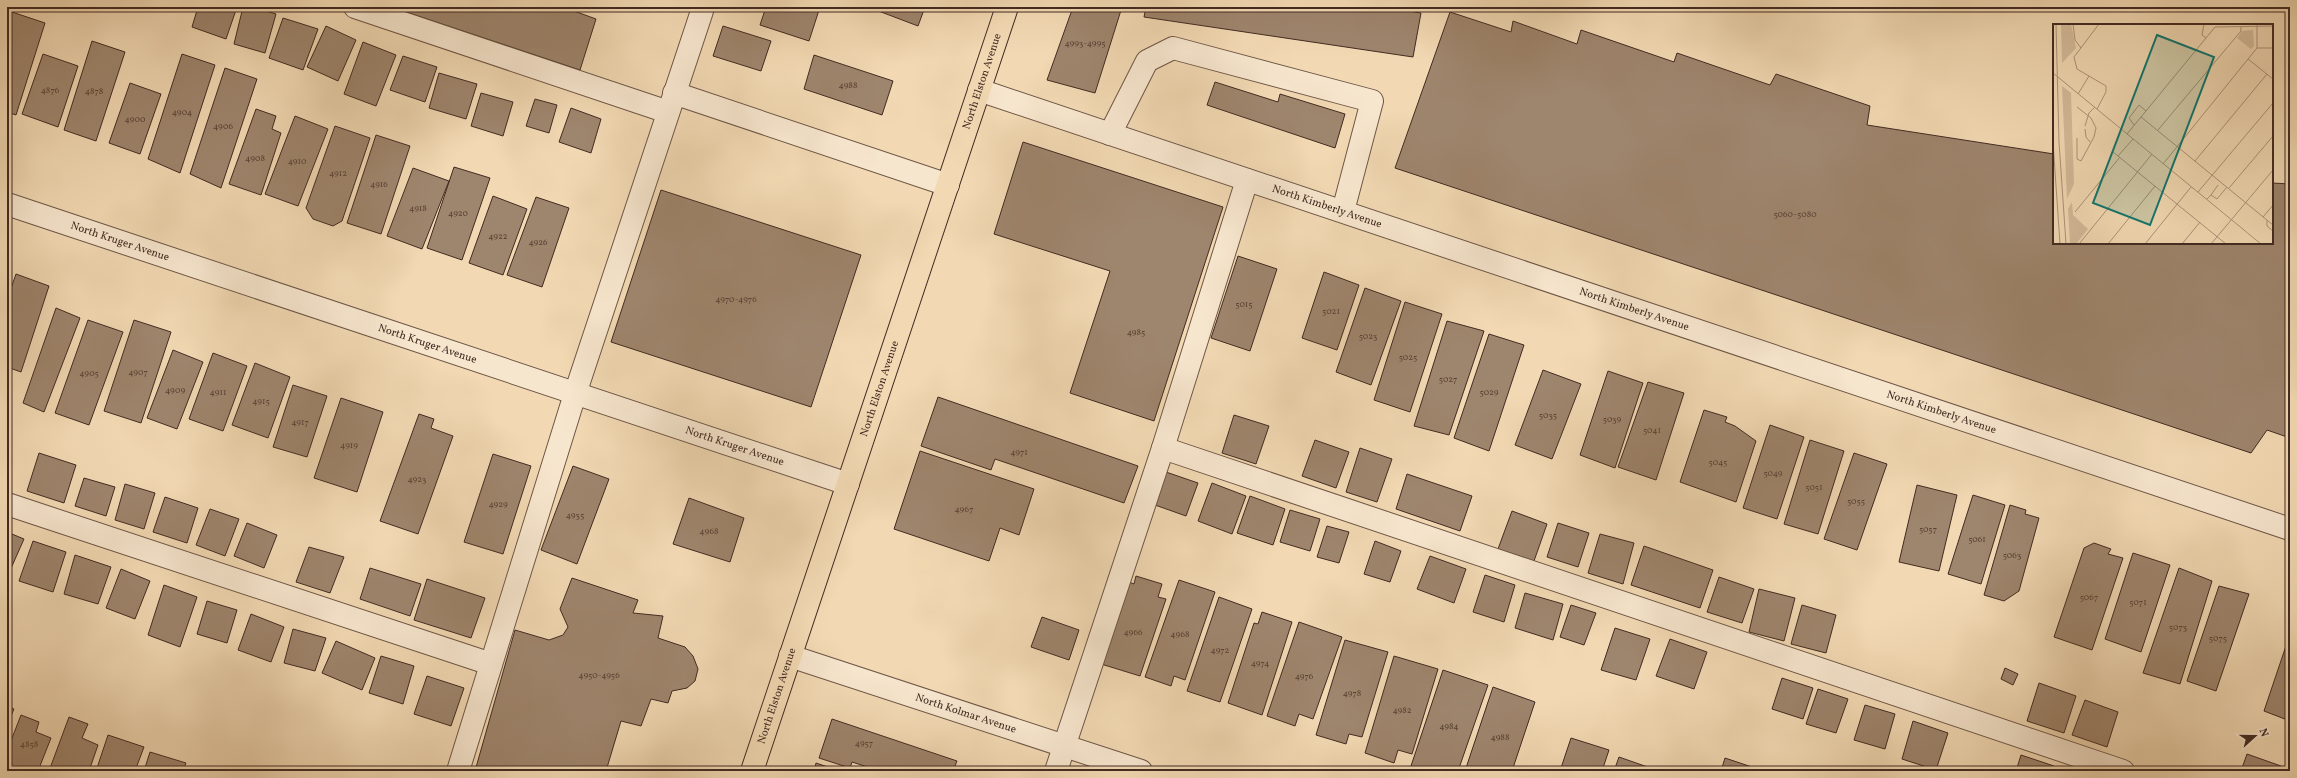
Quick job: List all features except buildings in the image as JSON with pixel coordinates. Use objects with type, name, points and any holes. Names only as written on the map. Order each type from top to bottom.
[{"type":"main road","name":"North Elston Avenue","points":[[752,771],[1007,7]]},
{"type":"street","points":[[354,7],[948,185]]},
{"type":"street","points":[[458,771],[575,394],[702,11]]},
{"type":"street","points":[[1110,134],[1147,61],[1173,48],[1372,101],[1343,211]]},
{"type":"street","name":"North Kimberly Avenue","points":[[979,90],[2290,529]]},
{"type":"street","points":[[1056,771],[1163,448],[1247,180]]},
{"type":"street","name":"North Kruger Avenue","points":[[7,204],[848,484]]},
{"type":"street","points":[[1163,448],[2123,771]]},
{"type":"street","points":[[7,504],[491,664]]},
{"type":"street","name":"North Kolmar Avenue","points":[[790,656],[1141,771]]}]
